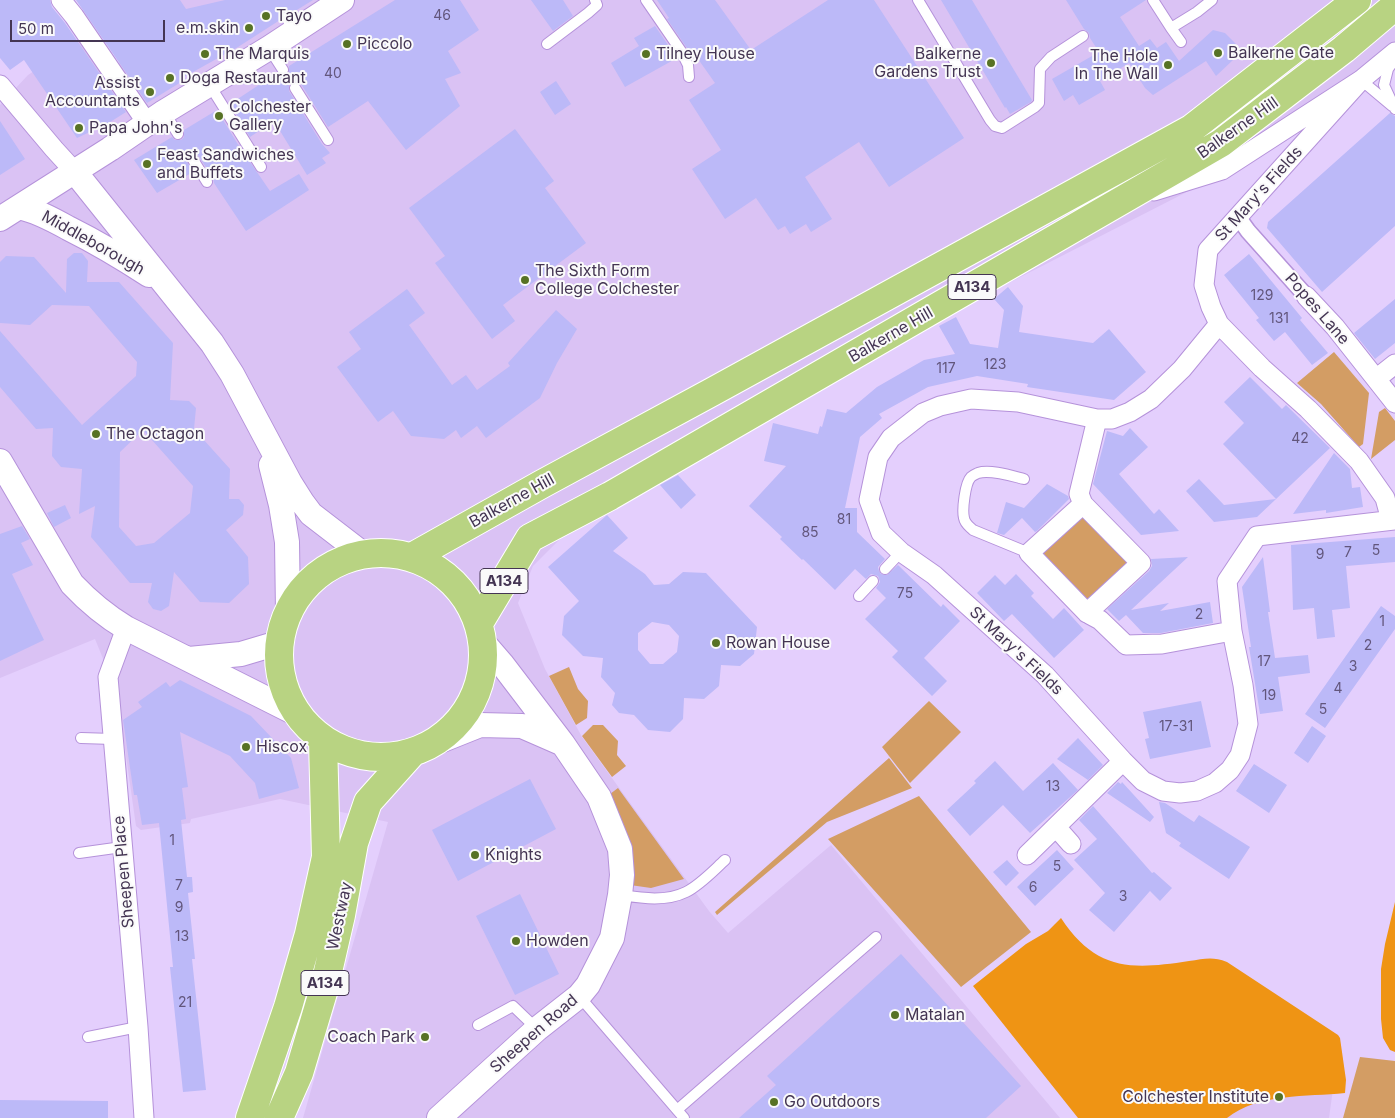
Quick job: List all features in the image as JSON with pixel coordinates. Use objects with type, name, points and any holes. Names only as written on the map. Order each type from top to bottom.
[{"type":"main road","name":"Balkerne Hill","points":[[412,557],[1191,129],[1357,0]]},
{"type":"main road","name":"Balkerne Hill","points":[[481,633],[530,538],[610,496],[1221,143],[1344,49],[1395,6]]},
{"type":"main road","name":"A134","points":[[394,553],[412,557],[439,570],[454,583],[469,601],[481,633],[480,681],[472,703],[460,722],[451,731],[423,748],[387,758],[346,752],[323,740],[297,714],[287,696],[282,681],[278,643],[288,612],[305,586],[319,573],[341,561],[363,554],[394,553]]},
{"type":"main road","name":"Westway","points":[[250,1118],[288,1007],[309,934],[326,857],[323,740]]},
{"type":"main road","name":"Westway","points":[[278,1118],[299,1073],[321,998],[341,915],[354,843],[368,802],[423,748]]},
{"type":"street","points":[[61,0],[155,118]]},
{"type":"street","points":[[0,85],[75,172],[155,118],[269,48],[290,24],[342,0]]},
{"type":"street","points":[[1121,202],[1222,170],[1361,80],[1395,52]]},
{"type":"street","name":"St Mary's Fields","points":[[1219,324],[1182,369],[1151,400],[1130,412],[1112,419],[1097,419],[1018,402],[971,398],[940,406],[923,413],[891,438],[878,457],[870,500],[881,533],[901,552],[934,574],[1045,675],[1143,781],[1164,791],[1180,793],[1197,791],[1214,783],[1230,770],[1240,755],[1248,724],[1243,685],[1232,631],[1227,581],[1257,536],[1393,520],[1385,498],[1359,461],[1219,324],[1204,285],[1208,250],[1361,80]]},
{"type":"street","name":"Middleborough","points":[[108,212],[103,194],[102,180],[105,159],[110,149]]},
{"type":"street","name":"Middleborough","points":[[9,213],[75,172],[217,351],[232,374],[290,483],[311,514],[363,554]]},
{"type":"street","name":"Middleborough","points":[[9,213],[32,210],[115,253],[165,285]]},
{"type":"street","name":"Popes Lane","points":[[1238,217],[1248,231],[1334,327],[1395,403]]},
{"type":"street","points":[[1376,379],[1395,364]]},
{"type":"street","points":[[1087,613],[1141,563],[1083,504],[1079,494],[1097,419]]},
{"type":"street","name":"Middleborough","points":[[262,429],[281,506],[287,542],[288,612]]},
{"type":"street","points":[[0,461],[72,584],[87,600],[126,628],[297,714]]},
{"type":"street","points":[[1083,504],[1029,553],[1087,613],[1100,620],[1126,644],[1162,644],[1232,631]]},
{"type":"street","name":"Sheepen Place","points":[[126,628],[108,677],[144,1118]]},
{"type":"street","name":"Sheepen Road","points":[[439,1118],[537,1029],[579,996],[588,985],[612,938],[622,875],[620,849],[599,798],[563,744],[502,664],[481,633]]},
{"type":"street","points":[[189,659],[241,654],[278,643]]},
{"type":"street","points":[[423,748],[480,725],[522,726],[563,744]]},
{"type":"street","points":[[1027,855],[1123,761]]},
{"type":"street","points":[[1056,827],[1071,844]]},
{"type":"lane","points":[[547,44],[597,5],[595,0]]},
{"type":"lane","points":[[646,0],[682,52],[688,65],[689,77]]},
{"type":"lane","points":[[918,0],[990,120],[995,126],[1002,128],[1039,103],[1040,69],[1051,57],[1083,36]]},
{"type":"lane","points":[[1153,0],[1181,42]]},
{"type":"lane","points":[[1171,28],[1212,0]]},
{"type":"lane","points":[[269,48],[283,70]]},
{"type":"lane","points":[[1361,80],[1395,109],[1384,85],[1388,69],[1395,59]]},
{"type":"lane","points":[[209,84],[261,167]]},
{"type":"lane","points":[[295,88],[328,140]]},
{"type":"lane","points":[[155,118],[178,134]]},
{"type":"lane","points":[[192,158],[207,182]]},
{"type":"lane","points":[[1024,479],[986,471],[978,473],[971,477],[968,484],[963,508],[964,519],[967,525],[974,530],[1029,553]]},
{"type":"lane","points":[[885,569],[901,552]]},
{"type":"lane","points":[[859,596],[874,581]]},
{"type":"lane","points":[[81,738],[113,739]]},
{"type":"lane","points":[[79,853],[122,847]]},
{"type":"lane","points":[[620,895],[661,898],[679,895],[693,887],[725,860]]},
{"type":"lane","points":[[579,996],[681,1114],[876,937]]},
{"type":"lane","points":[[478,1025],[513,1006],[537,1029]]},
{"type":"lane","points":[[88,1037],[138,1027]]},
{"type":"shaded area","points":[[143,0],[1395,0],[1395,45],[1222,174],[956,310],[576,523],[533,566],[518,603],[545,669],[582,737],[709,911],[728,933],[831,845],[1060,1118],[303,1118],[388,822],[280,799],[191,819],[190,823],[141,830],[136,826],[117,693],[95,639],[0,678],[0,105],[28,75],[93,32],[116,65],[161,34]]},
{"type":"shaded area","points":[[1334,352],[1369,393],[1363,444],[1359,447],[1321,404],[1297,383]]},
{"type":"shaded area","points":[[1385,408],[1395,421],[1395,440],[1371,459],[1379,412]]},
{"type":"shaded area","points":[[1084,511],[1134,561],[1086,607],[1037,554]]},
{"type":"shaded area","points":[[569,667],[578,689],[588,701],[587,718],[576,725],[549,676]]},
{"type":"shaded area","points":[[929,701],[961,732],[910,783],[882,747]]},
{"type":"shaded area","points":[[593,725],[603,725],[618,741],[617,755],[626,766],[612,777],[582,736]]},
{"type":"shaded area","points":[[889,758],[912,788],[827,822],[717,915],[715,912]]},
{"type":"shaded area","points":[[618,788],[684,879],[651,888],[630,885],[628,852],[623,825],[610,794]]},
{"type":"shaded area","points":[[919,796],[1031,932],[961,987],[828,839]]},
{"type":"shaded area","points":[[1395,902],[1395,1052],[1390,1050],[1383,1038],[1381,969]]},
{"type":"shaded area","points":[[1061,918],[1074,935],[1088,948],[1116,963],[1149,966],[1208,959],[1227,962],[1338,1035],[1346,1080],[1345,1093],[1268,1100],[1239,1110],[1227,1118],[1078,1118],[973,986],[1026,944],[1048,931]]},
{"type":"shaded area","points":[[1360,1057],[1395,1061],[1395,1118],[1343,1118]]},
{"type":"shaded area","name":"Colchester Institute","points":[[1333,1089],[1329,1118],[1203,1118],[1218,1102]]},
{"type":"building","points":[[0,0],[50,0],[52,7],[126,112],[107,124],[77,138],[24,60],[10,70],[0,58]]},
{"type":"building","points":[[76,0],[180,0],[186,9],[225,0],[313,0],[292,13],[287,10],[282,11],[279,16],[280,20],[238,47],[184,77],[186,79],[147,103]]},
{"type":"building","points":[[395,0],[460,0],[479,30],[448,51],[461,73],[445,79],[460,106],[406,150],[368,101],[328,127],[301,84],[294,81],[289,84],[289,91],[322,144],[330,153],[322,158],[326,163],[307,175],[274,121],[250,137],[230,104],[277,73],[280,76],[286,76],[289,73],[289,66]]},
{"type":"building","points":[[531,0],[563,0],[573,16],[553,31]]},
{"type":"building","points":[[657,0],[715,0],[751,50],[828,0],[874,0],[964,138],[889,187],[859,142],[805,177],[832,219],[811,232],[806,224],[790,234],[785,226],[778,230],[756,198],[725,219],[692,169],[721,150],[689,100],[715,83],[691,49],[689,51],[667,19],[669,18]]},
{"type":"building","name":"Balkerne Gardens Trust","points":[[941,0],[972,0],[1032,100],[1031,102],[1010,114]]},
{"type":"building","points":[[1066,0],[1146,0],[1120,17],[1139,46],[1150,39],[1157,48],[1166,42],[1179,61],[1213,30],[1225,33],[1236,44],[1233,60],[1216,76],[1206,61],[1153,95],[1145,88],[1129,63],[1100,81],[1105,90],[1079,105],[1073,95],[1064,101],[1052,79],[1099,52],[1089,33],[1084,29]]},
{"type":"building","name":"Tilney House","points":[[655,26],[677,58],[625,87],[611,63],[639,46],[634,38]]},
{"type":"building","points":[[556,81],[571,104],[555,115],[540,92]]},
{"type":"building","points":[[217,110],[270,191],[299,174],[309,190],[246,231],[196,152],[189,152],[185,158],[193,172],[157,193],[134,160],[172,137],[175,140],[181,140],[184,137],[184,130]]},
{"type":"building","points":[[1390,113],[1395,116],[1395,226],[1322,292],[1267,228],[1268,222]]},
{"type":"building","points":[[0,121],[25,159],[0,175]]},
{"type":"building","points":[[515,129],[554,181],[545,188],[586,243],[503,305],[515,321],[492,339],[435,263],[445,256],[409,208]]},
{"type":"building","name":"The Octagon","points":[[74,253],[82,253],[88,261],[87,282],[119,282],[173,343],[170,400],[189,401],[196,408],[194,429],[230,469],[229,499],[239,499],[244,505],[243,515],[226,530],[248,557],[249,584],[229,603],[200,602],[174,572],[169,606],[161,611],[153,609],[148,602],[152,583],[130,583],[91,537],[95,506],[79,514],[82,469],[61,467],[52,456],[53,428],[36,429],[0,387],[0,331],[82,425],[136,376],[137,362],[89,306],[52,305],[30,325],[0,323],[0,262],[6,256],[34,257],[66,293],[67,259]],"holes":[[[143,430],[193,486],[190,513],[154,543],[136,546],[119,527],[120,452]]]},
{"type":"building","points":[[1249,254],[1302,318],[1300,320],[1328,353],[1312,365],[1285,332],[1274,341],[1256,320],[1259,318],[1224,275]]},
{"type":"building","points":[[1008,287],[1023,306],[1019,332],[1093,343],[1109,329],[1146,372],[1114,400],[1027,387],[1028,384],[977,376],[928,387],[879,414],[882,418],[860,437],[845,508],[857,508],[857,532],[885,559],[878,567],[881,574],[887,575],[898,565],[941,607],[943,604],[960,621],[924,658],[947,681],[932,696],[892,657],[898,651],[865,619],[886,598],[876,588],[880,582],[878,576],[871,574],[866,579],[855,569],[835,590],[780,539],[782,537],[749,506],[786,466],[764,461],[773,423],[818,434],[827,409],[846,413],[877,387],[924,360],[955,354],[939,326],[956,317],[970,344],[998,348],[1004,310],[994,299]]},
{"type":"building","points":[[407,289],[425,313],[409,325],[452,385],[466,375],[477,390],[510,366],[508,363],[556,310],[577,329],[557,363],[540,398],[486,438],[477,426],[461,438],[456,430],[444,439],[411,436],[393,411],[378,422],[337,367],[361,349],[349,332]]},
{"type":"building","points":[[1395,299],[1395,343],[1375,359],[1354,333]]},
{"type":"building","points":[[1250,377],[1282,409],[1286,405],[1330,448],[1257,517],[1214,522],[1186,491],[1199,479],[1224,505],[1276,499],[1223,444],[1244,423],[1224,402]]},
{"type":"building","points":[[1130,428],[1148,447],[1119,474],[1154,514],[1159,509],[1179,531],[1141,535],[1093,484],[1107,431],[1123,436]]},
{"type":"building","points":[[1334,453],[1350,469],[1352,488],[1360,487],[1363,507],[1326,513],[1326,510],[1293,514]]},
{"type":"building","points":[[678,475],[696,495],[681,509],[660,485]]},
{"type":"building","points":[[1047,484],[1068,496],[1069,499],[1035,532],[1022,518],[1004,535],[997,533],[1006,502],[1024,508]]},
{"type":"building","points":[[65,505],[71,518],[54,527],[47,513]]},
{"type":"building","name":"Rowan House","points":[[607,515],[628,538],[613,551],[645,574],[654,585],[669,584],[683,572],[706,573],[757,627],[754,654],[740,666],[721,665],[719,686],[704,699],[684,698],[683,719],[670,732],[648,730],[634,715],[619,713],[612,705],[615,693],[601,677],[603,658],[583,656],[562,635],[564,616],[579,601],[548,567]],"holes":[[[652,622],[669,625],[679,636],[677,652],[663,664],[650,664],[638,650],[638,633]]]},
{"type":"building","points":[[22,526],[30,539],[21,543],[33,565],[12,574],[44,640],[0,661],[0,534]]},
{"type":"building","points":[[1395,537],[1395,562],[1346,566],[1350,608],[1332,610],[1335,637],[1317,639],[1314,608],[1293,610],[1291,545]]},
{"type":"building","points":[[1188,557],[1131,610],[1169,603],[1160,611],[1210,602],[1213,623],[1161,633],[1143,633],[1126,615],[1119,621],[1107,609],[1149,571],[1152,566],[1151,559]]},
{"type":"building","points":[[1263,557],[1270,612],[1268,612],[1275,658],[1308,655],[1310,673],[1278,677],[1283,711],[1260,714],[1242,587]]},
{"type":"building","points":[[1016,574],[1034,593],[1031,596],[1053,619],[1064,608],[1084,630],[1054,658],[1012,614],[1004,621],[977,593],[995,575],[1005,585]]},
{"type":"building","points":[[1381,606],[1395,616],[1395,629],[1325,728],[1305,714]]},
{"type":"building","name":"Hiscox","points":[[180,680],[251,716],[291,758],[299,788],[259,799],[255,783],[230,756],[180,732],[188,787],[182,788],[186,819],[181,820],[187,877],[192,877],[193,892],[188,893],[195,959],[192,959],[206,1090],[183,1092],[170,967],[173,967],[159,823],[142,825],[137,795],[134,795],[123,720],[142,707],[138,702],[166,682],[170,687]]},
{"type":"building","points":[[1201,701],[1211,747],[1150,759],[1145,739],[1149,738],[1143,712]]},
{"type":"building","points":[[1312,726],[1326,736],[1308,763],[1294,753]]},
{"type":"building","points":[[1078,738],[1103,765],[1088,780],[1057,759]]},
{"type":"building","points":[[995,761],[1023,791],[1053,763],[1078,790],[1030,833],[1003,805],[970,836],[947,810],[976,783],[974,781]]},
{"type":"building","points":[[1254,764],[1287,785],[1269,813],[1236,791]]},
{"type":"building","name":"Knights","points":[[530,779],[556,829],[458,881],[432,830]]},
{"type":"building","points":[[1118,782],[1121,784],[1122,782],[1154,817],[1150,822],[1107,793]]},
{"type":"building","points":[[1159,802],[1165,803],[1194,822],[1199,815],[1250,847],[1229,879],[1179,846],[1181,843],[1166,833]]},
{"type":"building","points":[[1093,806],[1152,873],[1154,872],[1172,888],[1160,901],[1150,891],[1114,932],[1089,910],[1105,893],[1074,860],[1097,839],[1079,820]]},
{"type":"building","points":[[1057,850],[1074,869],[1035,906],[1017,887]]},
{"type":"building","points":[[1007,860],[1019,873],[1006,886],[993,872]]},
{"type":"building","name":"Howden","points":[[520,894],[559,974],[515,995],[476,916]]},
{"type":"building","name":"Matalan","points":[[901,954],[1021,1086],[986,1118],[739,1118],[776,1085],[767,1076]]},
{"type":"building","points":[[0,1100],[108,1101],[108,1118],[0,1118]]},
{"type":"place","name":"Tayo","points":[[266,16]]},
{"type":"place","name":"e.m.skin","points":[[249,28]]},
{"type":"place","name":"Piccolo","points":[[347,44]]},
{"type":"place","name":"Balkerne Gate","points":[[1218,53]]},
{"type":"place","name":"The Marquis","points":[[205,54]]},
{"type":"place","name":"Tilney House","points":[[646,54]]},
{"type":"place","name":"Balkerne Gardens Trust","points":[[991,63]]},
{"type":"place","name":"The Hole In The Wall","points":[[1168,65]]},
{"type":"place","name":"Doga Restaurant","points":[[170,78]]},
{"type":"place","name":"Assist Accountants","points":[[150,92]]},
{"type":"place","name":"Colchester Gallery","points":[[219,116]]},
{"type":"place","name":"Papa John's","points":[[79,128]]},
{"type":"place","name":"Feast Sandwiches and Buffets","points":[[147,164]]},
{"type":"place","name":"The Sixth Form College Colchester","points":[[525,280]]},
{"type":"place","name":"The Octagon","points":[[96,434]]},
{"type":"place","name":"Rowan House","points":[[716,643]]},
{"type":"place","name":"Hiscox","points":[[246,747]]},
{"type":"place","name":"Knights","points":[[475,855]]},
{"type":"place","name":"Howden","points":[[516,941]]},
{"type":"place","name":"Matalan","points":[[895,1015]]},
{"type":"place","name":"Coach Park","points":[[425,1037]]},
{"type":"place","name":"Colchester Institute","points":[[1279,1097]]},
{"type":"place","name":"Go Outdoors","points":[[774,1102]]}]
